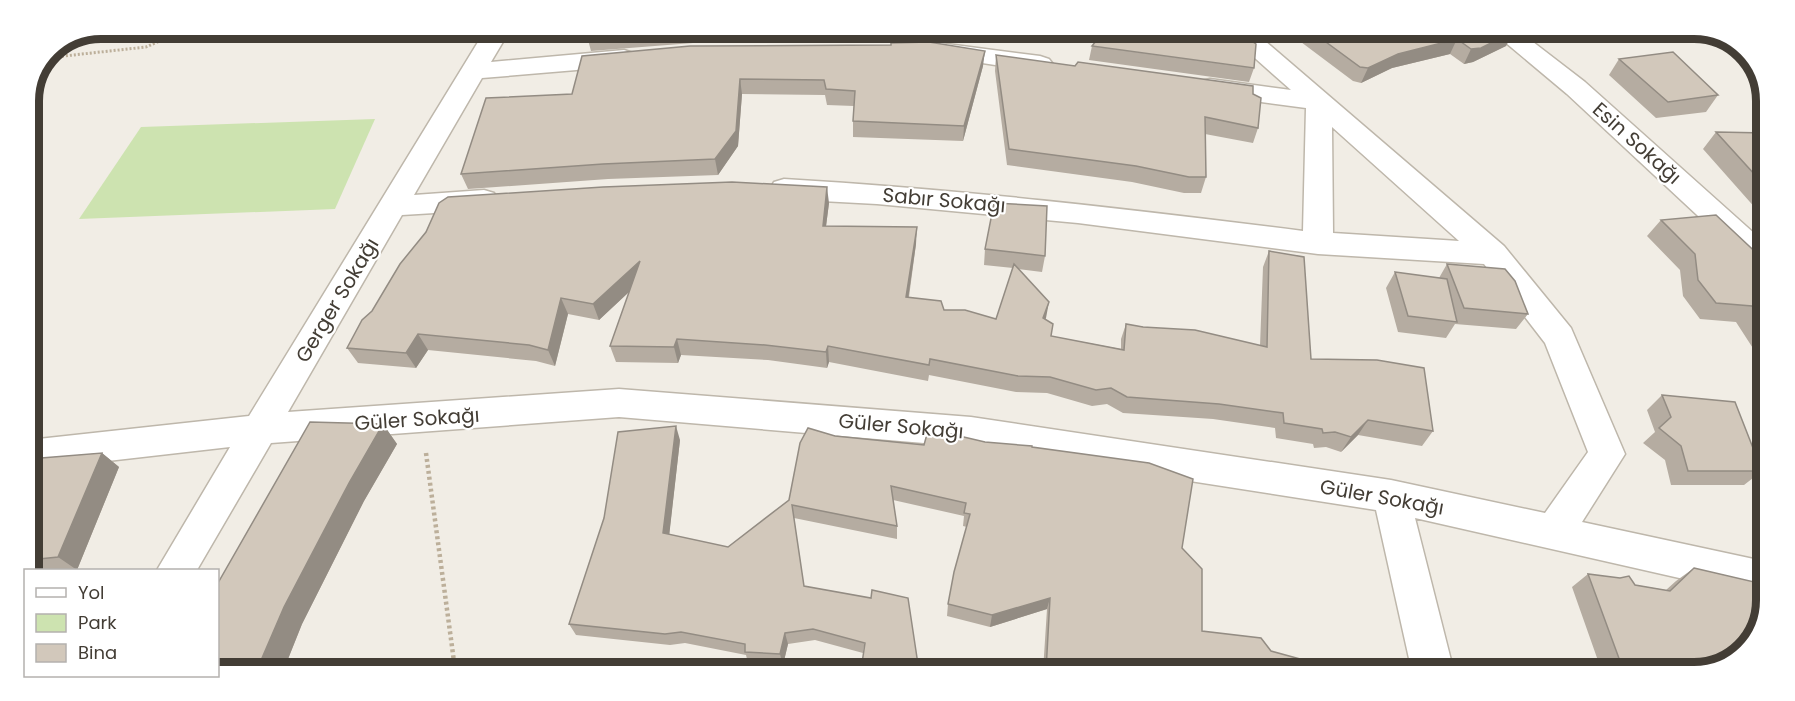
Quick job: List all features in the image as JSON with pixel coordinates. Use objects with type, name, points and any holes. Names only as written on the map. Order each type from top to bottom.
[{"type":"street","name":"Gerger Sokağı","points":[[177,569],[493,39]]},
{"type":"street","points":[[1244,39],[1256,46],[1493,254],[1559,337],[1607,454],[1554,532]]},
{"type":"street","name":"Esin Sokağı","points":[[1514,39],[1576,88],[1756,252]]},
{"type":"street","points":[[918,48],[1059,66]]},
{"type":"street","points":[[473,71],[645,56]]},
{"type":"street","points":[[1189,84],[1319,102]]},
{"type":"street","points":[[1318,243],[1319,102]]},
{"type":"street","name":"Sabır Sokağı","points":[[753,187],[877,194],[1078,213],[1318,243],[1493,254]]},
{"type":"street","points":[[392,207],[506,198]]},
{"type":"street","name":"Güler Sokağı","points":[[39,454],[260,429],[619,403],[884,423],[971,432],[1391,496],[1756,577]]},
{"type":"street","points":[[1391,496],[1431,662]]},
{"type":"path","points":[[57,57],[146,47],[164,39]]},
{"type":"path","points":[[422,419],[454,662]]},
{"type":"green space","points":[[375,119],[335,209],[79,219],[141,127]]},
{"type":"building","points":[[1098,39],[1249,39],[1256,44],[1254,68],[1092,46]]},
{"type":"building","points":[[1322,39],[1457,39],[1398,54],[1368,68],[1360,67]]},
{"type":"building","points":[[1457,39],[1499,39],[1481,48],[1471,49]]},
{"type":"building","points":[[929,42],[985,51],[964,126],[853,121],[855,91],[826,89],[824,80],[740,79],[736,131],[715,159],[461,174],[486,98],[572,94],[582,56],[690,46],[891,45],[891,43]]},
{"type":"building","points":[[1673,52],[1718,95],[1668,102],[1619,59]]},
{"type":"building","points":[[996,55],[1075,66],[1078,62],[1253,86],[1253,94],[1261,98],[1258,128],[1205,117],[1206,177],[1189,177],[1136,166],[1009,149]]},
{"type":"building","points":[[1716,132],[1756,133],[1756,176]]},
{"type":"building","points":[[732,182],[827,187],[823,226],[917,227],[906,297],[941,301],[944,310],[965,310],[996,319],[1014,264],[1049,302],[1043,318],[1053,324],[1051,336],[1124,350],[1126,324],[1195,330],[1267,347],[1269,251],[1304,257],[1311,359],[1377,360],[1424,368],[1433,431],[1368,420],[1351,437],[1335,432],[1323,433],[1322,429],[1284,423],[1283,413],[1219,404],[1127,397],[1111,388],[1096,390],[1050,377],[1018,376],[930,359],[929,365],[828,346],[826,352],[677,339],[674,347],[610,346],[640,261],[593,304],[561,298],[548,350],[529,345],[418,334],[406,353],[347,348],[362,320],[372,311],[400,264],[426,232],[439,203],[448,197],[603,187]]},
{"type":"building","points":[[994,203],[1047,206],[1045,256],[985,249]]},
{"type":"building","points":[[1716,215],[1756,253],[1756,312],[1752,306],[1716,303],[1698,280],[1695,254],[1661,220]]},
{"type":"building","points":[[1447,264],[1505,269],[1515,281],[1528,314],[1464,308]]},
{"type":"building","points":[[1395,272],[1447,279],[1457,322],[1408,316]]},
{"type":"building","points":[[1662,395],[1735,402],[1756,456],[1756,471],[1688,471],[1681,446],[1659,428],[1671,417]]},
{"type":"building","points":[[310,422],[383,424],[349,483],[284,607],[260,662],[219,662],[219,581]]},
{"type":"building","points":[[676,426],[663,533],[728,547],[789,500],[800,443],[808,428],[835,436],[924,445],[927,434],[951,434],[985,442],[1032,446],[1149,463],[1193,479],[1182,548],[1202,569],[1202,631],[1261,638],[1271,651],[1311,662],[1046,662],[1050,598],[992,615],[948,604],[970,514],[964,513],[966,503],[891,486],[897,526],[792,505],[804,586],[871,598],[872,590],[908,598],[918,662],[862,662],[865,643],[813,629],[785,633],[780,654],[745,652],[745,644],[681,632],[665,634],[569,624],[604,518],[618,432]]},
{"type":"building","points":[[102,453],[58,557],[39,559],[39,458]]},
{"type":"building","points":[[1694,568],[1756,582],[1753,620],[1741,641],[1725,654],[1714,659],[1694,662],[1620,662],[1588,574],[1620,578],[1629,576],[1635,585],[1670,591]]}]
